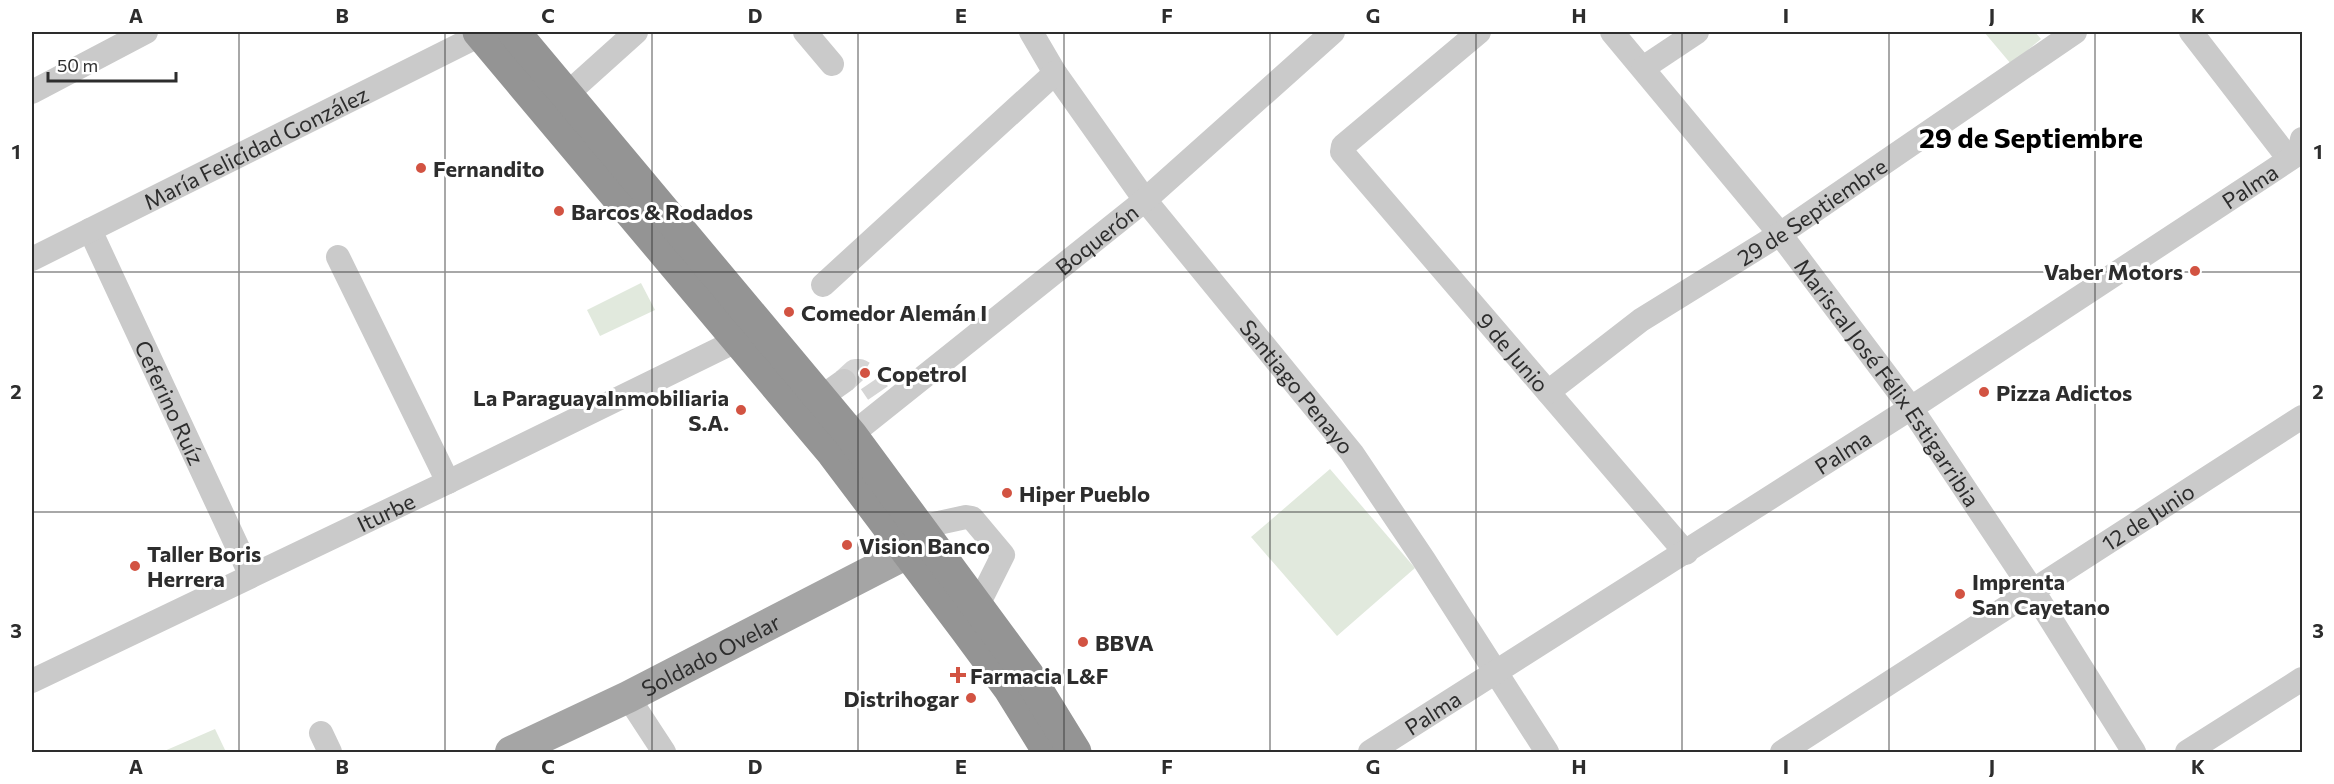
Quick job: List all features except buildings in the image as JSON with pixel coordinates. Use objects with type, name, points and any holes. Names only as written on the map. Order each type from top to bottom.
[{"type":"highway","points":[[514,32],[832,389],[851,435],[920,540],[1049,753]]},
{"type":"highway","points":[[481,33],[833,453],[920,540],[978,605],[1027,674],[1076,753]]},
{"type":"main road","name":"Soldado Ovelar","points":[[511,753],[628,697],[920,540]]},
{"type":"street","points":[[32,92],[146,32]]},
{"type":"street","points":[[567,94],[636,32]]},
{"type":"street","points":[[805,32],[832,64]]},
{"type":"street","name":"Santiago Penayo","points":[[1031,32],[1054,73],[1145,200],[1352,453],[1424,560],[1547,753]]},
{"type":"street","name":"Boquerón","points":[[851,435],[883,400],[1145,200],[1333,32]]},
{"type":"street","name":"9 de Junio","points":[[1479,32],[1342,146],[1342,152],[1686,553]]},
{"type":"street","name":"Mariscal José Félix Estigarribia","points":[[1612,32],[1780,234],[1911,408],[2033,591],[2134,753]]},
{"type":"street","points":[[1643,69],[1697,32]]},
{"type":"street","name":"29 de Septiembre","points":[[1548,392],[1641,320],[1780,234],[2075,32]]},
{"type":"street","points":[[2191,32],[2298,151]]},
{"type":"street","name":"María Felicidad González","points":[[32,259],[481,33]]},
{"type":"street","points":[[823,285],[1054,73]]},
{"type":"street","name":"Palma","points":[[1370,753],[1911,408],[2298,151]]},
{"type":"street","name":"Ceferino Ruíz","points":[[90,230],[251,576]]},
{"type":"street","points":[[338,257],[448,482]]},
{"type":"street","name":"Iturbe","points":[[32,681],[738,340]]},
{"type":"street","name":"12 de Junio","points":[[1782,753],[2302,417]]},
{"type":"street","points":[[920,540],[966,517],[972,518],[1003,555],[978,605]]},
{"type":"street","points":[[2187,753],[2302,679]]},
{"type":"street","points":[[628,697],[664,753]]},
{"type":"shaded area","points":[[1984,32],[2035,32],[2041,39],[2011,64]]},
{"type":"shaded area","points":[[641,283],[655,310],[600,336],[587,310]]},
{"type":"shaded area","points":[[1330,469],[1415,568],[1337,636],[1251,537]]},
{"type":"shaded area","points":[[215,729],[226,752],[162,752]]},
{"type":"tunnel","points":[[844,381],[855,371],[860,371],[865,374],[878,393]]},
{"type":"place","name":"Fernandito","points":[[421,168]]},
{"type":"place","name":"Barcos & Rodados","points":[[559,211]]},
{"type":"place","name":"Vaber Motors","points":[[2195,271]]},
{"type":"place","name":"Comedor Alemán I","points":[[789,312]]},
{"type":"place","name":"Copetrol","points":[[865,373]]},
{"type":"place","name":"Pizza Adictos","points":[[1984,392]]},
{"type":"place","name":"La ParaguayaInmobiliaria S.A.","points":[[741,410]]},
{"type":"place","name":"Hiper Pueblo","points":[[1007,493]]},
{"type":"place","name":"Vision Banco","points":[[847,545]]},
{"type":"place","name":"Taller Boris Herrera","points":[[135,566]]},
{"type":"place","name":"Imprenta San Cayetano","points":[[1960,594]]},
{"type":"place","name":"BBVA","points":[[1083,642]]},
{"type":"place","name":"Farmacia L&F","points":[[958,675]]},
{"type":"place","name":"Distrihogar","points":[[971,698]]},
{"type":"district","name":"29 de Septiembre","points":[[2031,137]]}]
